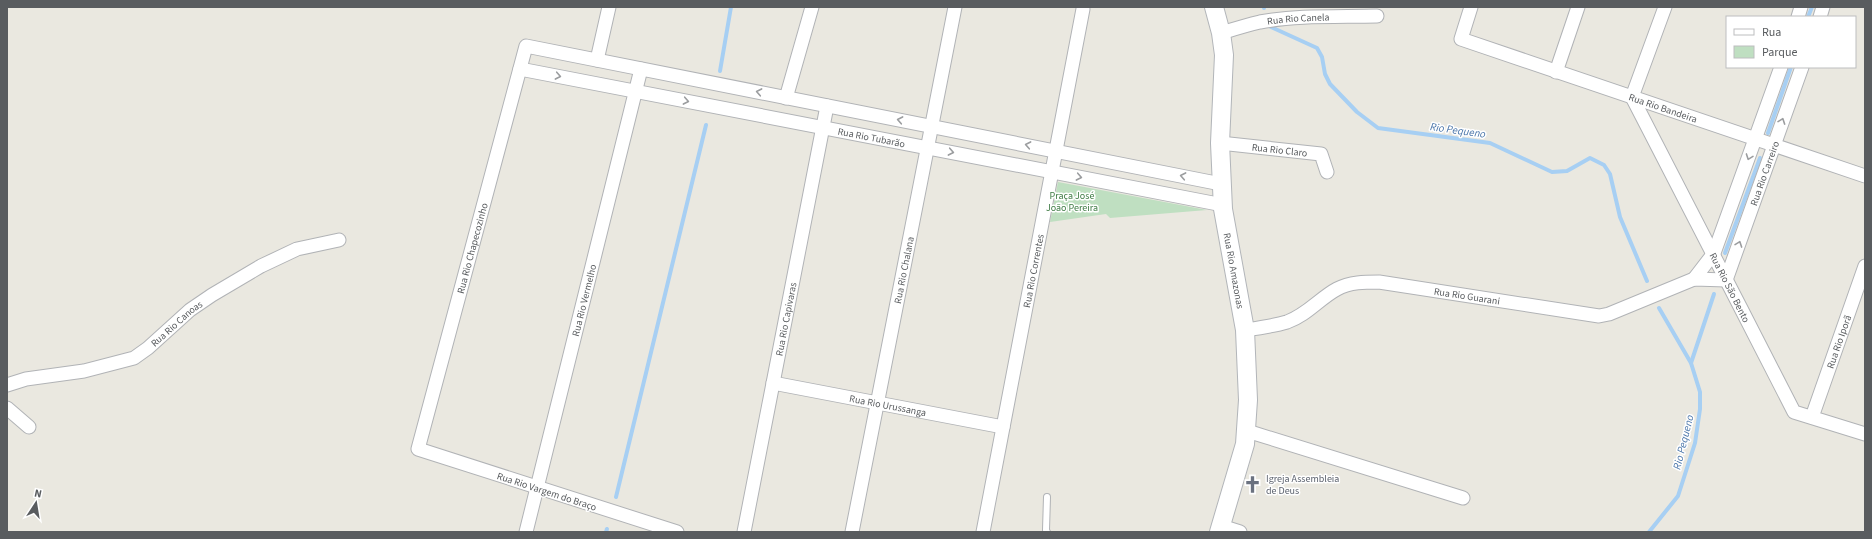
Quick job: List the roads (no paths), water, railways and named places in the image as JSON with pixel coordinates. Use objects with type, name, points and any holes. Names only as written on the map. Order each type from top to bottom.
[{"type":"street","points":[[609,7],[597,60],[1221,184]]},
{"type":"street","points":[[786,98],[812,7]]},
{"type":"street","name":"Rua Rio Chalana","points":[[852,532],[954,7]]},
{"type":"street","name":"Rua Rio Amazonas","points":[[1214,7],[1221,33],[1224,68],[1220,143],[1221,184],[1223,205],[1245,330],[1248,400],[1247,431],[1242,456],[1220,529]]},
{"type":"street","name":"Rua Rio Bandeira","points":[[1471,7],[1461,40],[1865,176]]},
{"type":"street","points":[[1556,72],[1578,7]]},
{"type":"street","points":[[1632,97],[1665,7]]},
{"type":"street","name":"Rua Rio Correntes","points":[[983,532],[1083,9]]},
{"type":"street","name":"Rua Rio Canela","points":[[1221,33],[1259,22],[1275,20],[1377,16]]},
{"type":"street","name":"Rua Rio Chapecozinho","points":[[418,449],[526,46],[597,60]]},
{"type":"street","name":"Rua Rio Carreiro","points":[[1714,253],[1780,68]]},
{"type":"street","name":"Rua Rio Carreiro","points":[[1726,280],[1802,68]]},
{"type":"street","name":"Rua Rio Tubarão","points":[[520,69],[1223,205]]},
{"type":"street","name":"Rua Rio Vermelho","points":[[526,532],[641,69]]},
{"type":"street","name":"Rua Rio São Bento","points":[[1632,97],[1714,253],[1726,280],[1794,412],[1865,434]]},
{"type":"street","name":"Rua Rio Capivaras","points":[[744,532],[828,106]]},
{"type":"street","name":"Rua Rio Claro","points":[[1220,143],[1321,154],[1327,172]]},
{"type":"street","name":"Rua Rio Canoas","points":[[7,385],[26,379],[89,370],[134,358],[157,340],[190,310],[261,266],[297,249],[338,240]]},
{"type":"street","points":[[1694,280],[1714,253]]},
{"type":"street","name":"Rua Rio Iporã","points":[[1812,417],[1865,266]]},
{"type":"street","name":"Rua Rio Guarani","points":[[1245,330],[1287,322],[1305,313],[1336,289],[1349,284],[1362,282],[1379,282],[1599,316],[1609,314],[1694,280],[1726,280]]},
{"type":"street","name":"Rua Rio Urussanga","points":[[773,383],[1003,427]]},
{"type":"street","points":[[7,408],[29,427]]},
{"type":"street","points":[[1247,431],[1463,498]]},
{"type":"street","name":"Rua Rio Vargem do Braço","points":[[418,449],[677,532]]},
{"type":"street","points":[[1220,529],[1240,532]]},
{"type":"lane","points":[[1046,497],[1046,530],[1048,532]]},
{"type":"waterway","points":[[720,71],[731,7]]},
{"type":"waterway","points":[[1808,16],[1812,7]]},
{"type":"waterway","name":"Rio Pequeno","points":[[1271,27],[1317,48],[1322,57],[1325,74],[1330,84],[1357,112],[1378,128],[1490,143],[1552,172],[1567,171],[1590,158],[1604,165],[1610,174],[1620,217],[1647,281]]},
{"type":"waterway","points":[[1768,133],[1791,68]]},
{"type":"waterway","points":[[616,497],[706,125]]},
{"type":"waterway","points":[[1725,253],[1760,158]]},
{"type":"waterway","points":[[1691,363],[1714,294]]},
{"type":"waterway","name":"Rio Pequeno","points":[[1649,532],[1678,496],[1695,443],[1700,409],[1700,392],[1691,363],[1659,308]]},
{"type":"place","name":"Igreja Assembleia de Deus","points":[[1253,484]]},
{"type":"park label","name":"Praça José João Pereira","points":[[1072,200]]}]
